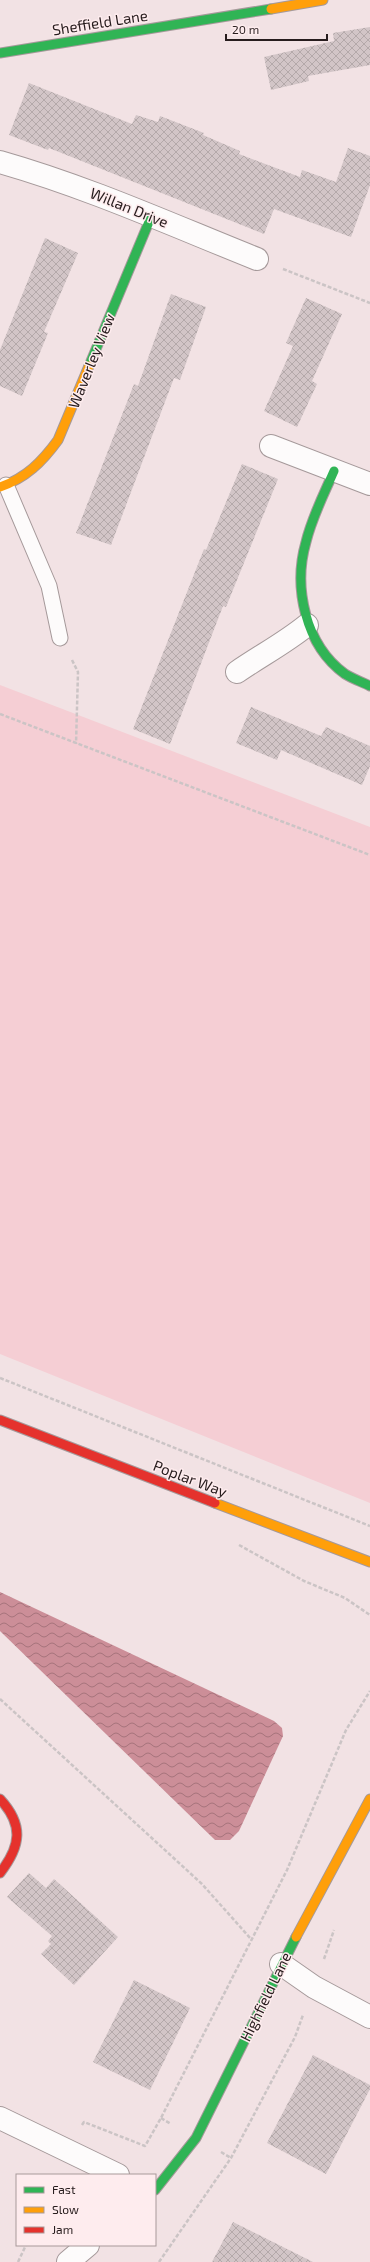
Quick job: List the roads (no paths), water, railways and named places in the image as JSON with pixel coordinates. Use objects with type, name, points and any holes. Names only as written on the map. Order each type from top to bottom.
[{"type":"street","name":"Sheffield Lane","points":[[0,53],[323,0]]},
{"type":"street","name":"Willan Drive","points":[[0,162],[106,197],[151,217],[257,259]]},
{"type":"street","name":"Waverley View","points":[[3,486],[15,483],[41,464],[58,440],[151,217]]},
{"type":"street","points":[[271,446],[370,484]]},
{"type":"street","points":[[334,471],[310,529],[301,565],[301,596],[307,625],[321,648],[344,673],[370,686]]},
{"type":"street","points":[[237,672],[307,625]]},
{"type":"street","name":"Poplar Way","points":[[0,1420],[370,1562]]},
{"type":"street","points":[[0,1799],[8,1807],[17,1826],[18,1846],[0,1873]]},
{"type":"street","name":"Highfield Lane","points":[[156,2189],[196,2138],[281,1964],[370,1799]]},
{"type":"street","points":[[281,1964],[314,1987],[370,2017]]},
{"type":"street","points":[[0,2118],[116,2174]]},
{"type":"street","points":[[68,2262],[87,2246]]},
{"type":"lane","name":"Waverley View","points":[[3,486],[49,586],[60,638]]},
{"type":"water","points":[[0,1592],[274,1721],[282,1728],[283,1736],[239,1831],[230,1840],[215,1840],[0,1631]]}]
